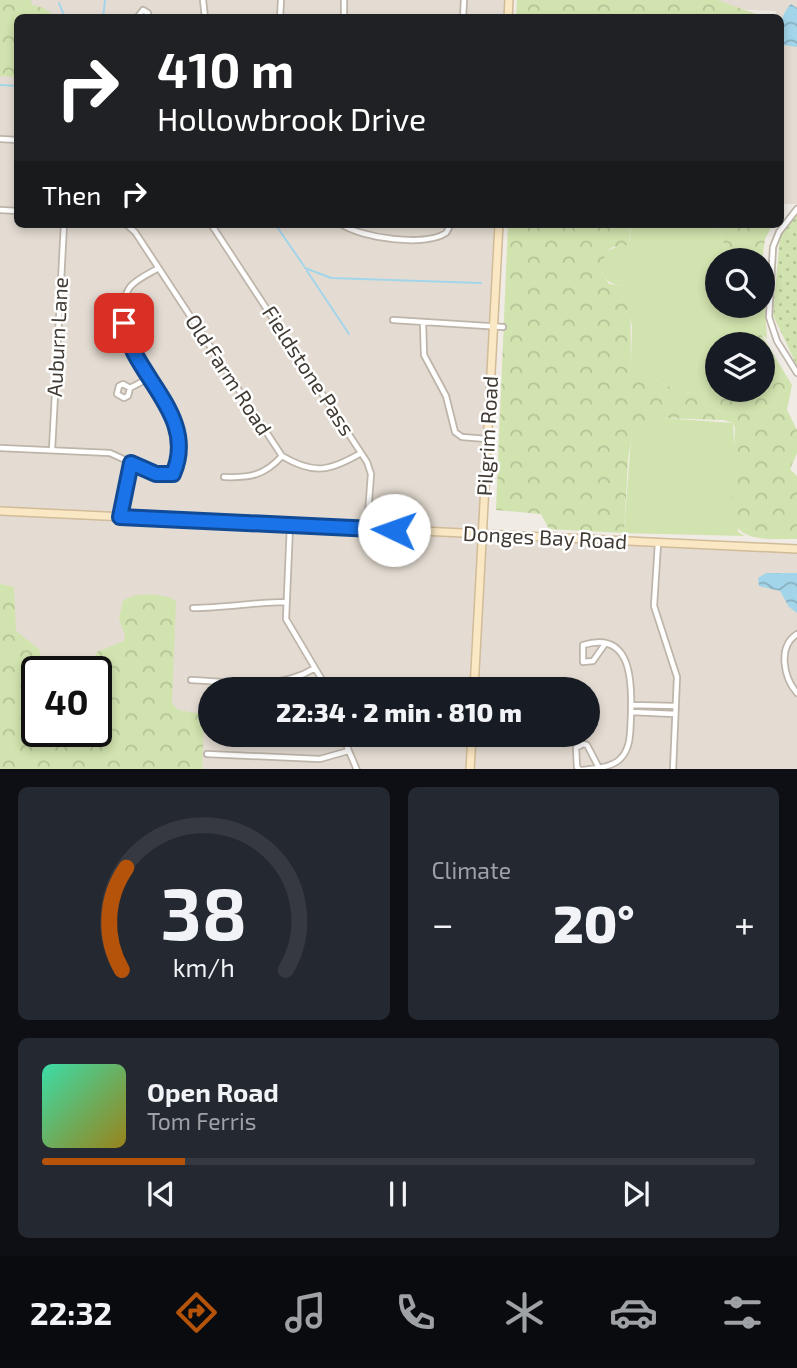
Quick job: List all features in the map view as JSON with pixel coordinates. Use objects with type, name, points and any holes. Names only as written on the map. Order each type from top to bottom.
[{"type":"street","points":[[784,226],[797,209]]},
{"type":"street","name":"Auburn Lane","points":[[52,450],[64,228]]},
{"type":"street","name":"Old Farm Road","points":[[130,228],[282,456],[300,467],[315,469],[330,468],[361,453]]},
{"type":"street","name":"Fieldstone Pass","points":[[214,228],[361,453],[371,474],[367,529]]},
{"type":"street","points":[[347,228],[355,233],[370,236],[429,240],[446,233],[449,228]]},
{"type":"street","name":"Pilgrim Road","points":[[475,677],[499,228]]},
{"type":"street","points":[[782,228],[773,247],[769,317],[777,341],[797,373]]},
{"type":"street","points":[[0,448],[110,453],[156,474],[173,474],[176,424],[127,342],[124,300],[135,282],[157,269]]},
{"type":"street","points":[[393,320],[503,327]]},
{"type":"street","points":[[423,323],[424,355],[446,396],[455,432],[462,437],[488,439]]},
{"type":"street","points":[[130,388],[149,378]]},
{"type":"street","points":[[224,477],[249,478],[263,473],[282,456]]},
{"type":"street","points":[[120,517],[131,463]]},
{"type":"street","name":"Donges Bay Road","points":[[0,511],[797,549]]},
{"type":"street","points":[[290,525],[286,619],[321,677]]},
{"type":"street","points":[[658,543],[654,606],[677,677],[673,769]]},
{"type":"street","points":[[193,608],[286,602]]},
{"type":"street","points":[[797,634],[786,651],[784,667],[790,685],[797,693]]},
{"type":"street","points":[[599,767],[591,758],[587,745],[576,748],[577,767],[581,769],[599,767],[619,760],[629,745],[631,712],[632,678],[623,655],[605,644],[583,645],[583,662],[593,662],[605,644]]},
{"type":"street","points":[[191,680],[274,684],[302,676],[315,667]]},
{"type":"street","points":[[631,705],[676,706]]},
{"type":"street","points":[[631,712],[676,714]]},
{"type":"street","points":[[346,747],[357,769]]},
{"type":"street","points":[[470,769],[471,747]]},
{"type":"street","points":[[207,754],[320,759],[348,751]]},
{"type":"shaded area","points":[[0,0],[505,0],[504,14],[14,14],[14,228],[494,228],[473,677],[198,677],[198,747],[469,747],[468,769],[0,769]]},
{"type":"shaded area","points":[[540,0],[797,0],[797,204],[784,204],[784,14],[776,14],[776,11]]},
{"type":"shaded area","points":[[483,535],[797,549],[797,769],[470,769],[471,747],[600,747],[600,677],[475,677]]},
{"type":"green space","points":[[0,0],[31,0],[32,5],[44,8],[52,14],[14,14],[14,77],[0,76]]},
{"type":"green space","points":[[517,0],[717,0],[757,14],[516,14]]},
{"type":"green space","points":[[797,215],[797,366],[774,318],[780,236]]},
{"type":"green space","points":[[508,228],[631,228],[629,245],[613,247],[605,252],[602,272],[609,284],[625,286],[630,291],[631,363],[675,389],[705,393],[705,402],[775,402],[775,357],[792,385],[787,410],[797,430],[797,453],[790,469],[797,476],[797,539],[756,538],[747,535],[734,523],[731,512],[735,428],[733,423],[724,420],[661,418],[637,430],[631,440],[628,460],[624,533],[549,529],[541,514],[496,510]]},
{"type":"green space","points":[[631,228],[719,228],[727,248],[705,248],[705,318],[766,318],[767,332],[705,332],[705,393],[675,389],[631,363],[632,327],[625,286],[612,283],[604,276],[602,266],[605,252],[630,241]]},
{"type":"green space","points":[[719,228],[771,228],[764,248],[727,248]]},
{"type":"green space","points":[[661,418],[733,423],[738,532],[745,536],[620,533],[624,532],[631,440],[637,430]]},
{"type":"green space","points":[[0,584],[14,587],[16,631],[39,649],[41,656],[21,656],[21,747],[112,747],[112,656],[96,656],[97,652],[124,641],[125,635],[119,619],[123,601],[134,596],[149,595],[164,596],[176,601],[172,703],[178,710],[198,713],[198,747],[203,747],[202,769],[0,769]]},
{"type":"water","points":[[791,4],[797,8],[797,47],[784,45],[784,15]]},
{"type":"water","points":[[766,573],[797,573],[797,613],[789,607],[780,591],[759,586],[758,578]]},
{"type":"waterway","points":[[103,14],[105,0]]},
{"type":"waterway","points":[[59,3],[63,14]]},
{"type":"waterway","points":[[0,85],[14,86]]},
{"type":"waterway","points":[[278,228],[304,266]]},
{"type":"waterway","points":[[305,268],[331,278],[481,283]]},
{"type":"waterway","points":[[307,271],[349,334]]},
{"type":"route","points":[[124,323],[127,342],[170,409],[176,424],[177,440],[176,468],[173,474],[156,474],[131,463],[126,477],[120,517],[394,530]]}]
